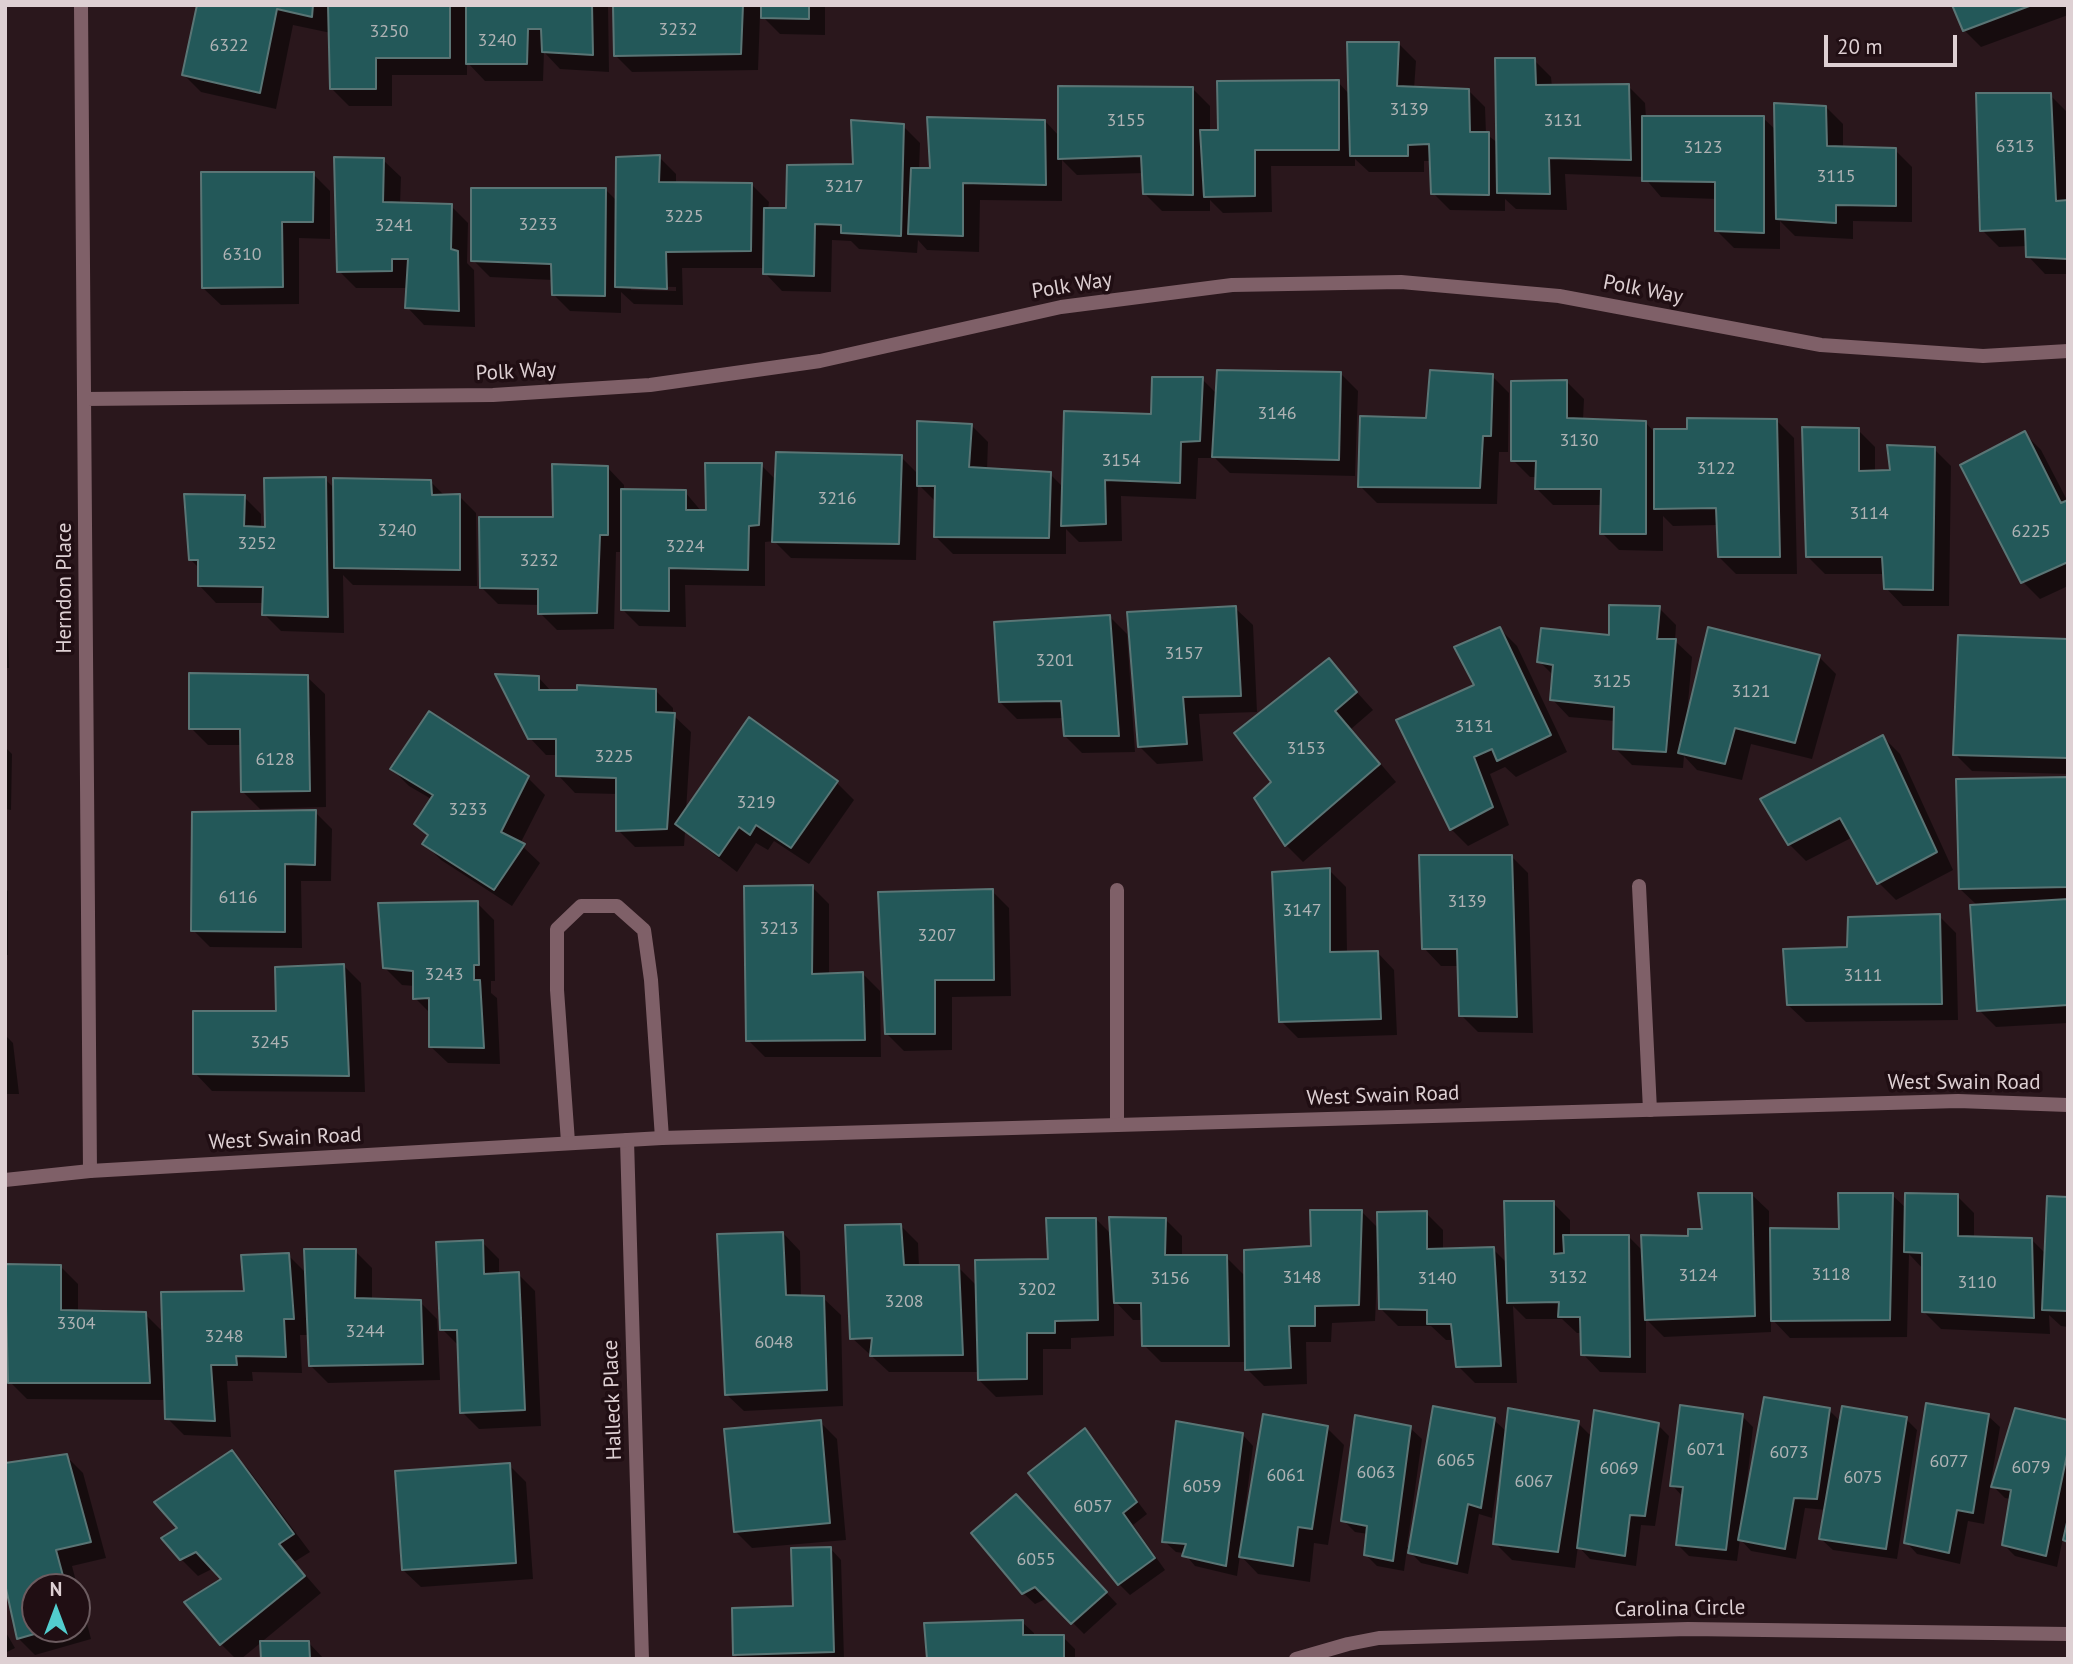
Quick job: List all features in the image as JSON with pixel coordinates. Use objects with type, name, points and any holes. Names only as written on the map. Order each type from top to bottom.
[{"type":"street","name":"Herndon Place","points":[[81,5],[90,1171]]},
{"type":"street","name":"Polk Way","points":[[85,399],[493,396],[650,385],[820,361],[1061,307],[1232,285],[1401,282],[1559,296],[1821,345],[1983,355],[2068,351]]},
{"type":"street","points":[[1639,886],[1650,1110]]},
{"type":"street","points":[[1117,890],[1117,1125]]},
{"type":"street","points":[[568,1142],[557,990],[557,929],[581,906],[617,906],[644,930],[651,980],[662,1138]]},
{"type":"street","name":"West Swain Road","points":[[5,1180],[90,1171],[662,1138],[1958,1101],[2068,1105]]},
{"type":"street","name":"Halleck Place","points":[[627,1140],[642,1659]]},
{"type":"street","name":"Carolina Circle","points":[[1297,1659],[1348,1644],[1406,1637],[1688,1629],[2068,1634]]},
{"type":"building","points":[[197,5],[313,5],[312,17],[277,9],[260,93],[182,75]]},
{"type":"building","points":[[328,5],[450,5],[450,58],[376,58],[376,89],[330,89]]},
{"type":"building","points":[[466,5],[592,5],[593,55],[542,52],[541,29],[528,29],[527,64],[466,64]]},
{"type":"building","points":[[613,5],[743,5],[741,54],[614,56]]},
{"type":"building","points":[[761,5],[809,5],[809,19],[761,18]]},
{"type":"building","points":[[1952,5],[2032,5],[1963,31]]},
{"type":"building","points":[[1347,42],[1399,42],[1397,86],[1469,89],[1470,132],[1489,132],[1489,195],[1431,194],[1429,144],[1408,145],[1408,156],[1350,156]]},
{"type":"building","points":[[1495,58],[1535,58],[1536,85],[1629,84],[1631,160],[1549,158],[1550,194],[1497,193]]},
{"type":"building","points":[[1339,80],[1339,150],[1255,150],[1255,196],[1204,197],[1200,130],[1218,130],[1217,81]]},
{"type":"building","points":[[1058,86],[1193,87],[1193,195],[1143,194],[1141,156],[1058,159]]},
{"type":"building","points":[[1976,93],[2051,93],[2056,201],[2068,200],[2068,259],[2026,257],[2025,229],[1980,231]]},
{"type":"building","points":[[1774,103],[1826,106],[1827,146],[1896,148],[1896,206],[1836,205],[1836,223],[1776,219]]},
{"type":"building","points":[[1642,116],[1764,116],[1764,233],[1715,231],[1715,182],[1642,181]]},
{"type":"building","points":[[927,117],[1045,120],[1046,185],[963,183],[963,236],[908,234],[911,168],[930,168]]},
{"type":"building","points":[[851,120],[904,124],[901,236],[841,233],[841,225],[815,224],[814,276],[763,274],[764,208],[786,208],[787,165],[853,164]]},
{"type":"building","points":[[660,155],[659,182],[752,183],[751,251],[666,252],[667,289],[615,287],[616,157]]},
{"type":"building","points":[[334,157],[384,158],[383,202],[452,204],[451,249],[458,251],[459,311],[405,308],[408,259],[392,259],[392,271],[337,272]]},
{"type":"building","points":[[201,172],[314,172],[313,222],[282,222],[283,287],[202,288]]},
{"type":"building","points":[[471,188],[606,188],[605,296],[552,295],[551,264],[471,261]]},
{"type":"building","points":[[1217,370],[1341,372],[1339,460],[1212,457]]},
{"type":"building","points":[[1430,370],[1493,374],[1491,436],[1483,436],[1480,488],[1358,487],[1360,416],[1426,418]]},
{"type":"building","points":[[1152,377],[1203,377],[1200,441],[1181,442],[1180,483],[1105,480],[1106,524],[1061,526],[1064,411],[1151,414]]},
{"type":"building","points":[[1567,380],[1567,418],[1646,421],[1646,534],[1600,534],[1601,489],[1535,489],[1536,461],[1511,461],[1511,381]]},
{"type":"building","points":[[1687,418],[1777,419],[1780,557],[1718,557],[1716,508],[1654,509],[1654,429],[1687,429]]},
{"type":"building","points":[[917,421],[972,424],[969,467],[1051,472],[1049,538],[934,537],[935,486],[917,486]]},
{"type":"building","points":[[1802,427],[1859,428],[1859,471],[1890,470],[1887,445],[1935,447],[1933,590],[1884,589],[1882,557],[1806,557]]},
{"type":"building","points":[[2025,431],[2061,503],[2068,500],[2068,562],[2021,583],[1960,465]]},
{"type":"building","points":[[776,452],[902,455],[899,544],[772,542]]},
{"type":"building","points":[[705,463],[762,463],[759,525],[749,526],[748,570],[669,568],[669,611],[621,610],[621,489],[686,490],[686,510],[706,510]]},
{"type":"building","points":[[552,464],[608,466],[608,535],[600,535],[597,613],[538,614],[538,589],[480,588],[479,517],[553,517]]},
{"type":"building","points":[[326,477],[328,617],[262,615],[263,587],[198,586],[198,560],[189,560],[184,494],[245,495],[244,526],[265,527],[264,478]]},
{"type":"building","points":[[333,478],[431,480],[432,495],[460,494],[460,570],[334,568]]},
{"type":"building","points":[[1609,605],[1660,606],[1657,639],[1676,639],[1666,752],[1613,749],[1614,707],[1550,700],[1553,665],[1537,662],[1541,628],[1609,635]]},
{"type":"building","points":[[1236,606],[1241,696],[1183,697],[1187,744],[1138,747],[1127,612]]},
{"type":"building","points":[[1110,615],[1119,736],[1064,736],[1061,701],[999,702],[994,622]]},
{"type":"building","points":[[1500,627],[1551,735],[1497,761],[1492,749],[1474,757],[1493,807],[1450,830],[1396,720],[1474,685],[1454,647]]},
{"type":"building","points":[[1708,627],[1820,655],[1795,743],[1735,728],[1725,764],[1678,753]]},
{"type":"building","points":[[1958,635],[2068,639],[2068,758],[1953,755]]},
{"type":"building","points":[[1329,658],[1357,692],[1335,711],[1380,764],[1285,846],[1254,798],[1271,782],[1234,733]]},
{"type":"building","points":[[189,673],[308,675],[310,791],[241,792],[240,729],[189,729]]},
{"type":"building","points":[[495,674],[539,676],[539,690],[577,690],[577,685],[656,689],[656,712],[675,713],[667,829],[616,831],[616,778],[556,776],[556,739],[528,739]]},
{"type":"building","points":[[429,711],[529,776],[501,832],[525,844],[494,890],[422,844],[428,835],[414,824],[433,795],[390,769]]},
{"type":"building","points":[[749,717],[838,781],[791,848],[756,825],[750,835],[739,827],[719,856],[675,824]]},
{"type":"building","points":[[1883,735],[1937,852],[1877,884],[1840,818],[1788,845],[1760,799]]},
{"type":"building","points":[[2068,777],[2068,887],[1959,889],[1956,779]]},
{"type":"building","points":[[316,810],[315,865],[285,864],[285,932],[191,931],[192,812]]},
{"type":"building","points":[[1419,855],[1512,855],[1517,1017],[1459,1016],[1457,949],[1422,949]]},
{"type":"building","points":[[1330,868],[1330,952],[1378,951],[1381,1019],[1279,1022],[1272,872]]},
{"type":"building","points":[[813,885],[812,974],[863,972],[865,1040],[746,1041],[744,886]]},
{"type":"building","points":[[993,889],[994,980],[935,980],[935,1034],[885,1034],[878,892]]},
{"type":"building","points":[[2068,899],[2068,1005],[1977,1011],[1970,905]]},
{"type":"building","points":[[478,901],[479,965],[474,965],[474,980],[480,980],[484,1048],[429,1047],[429,998],[413,999],[413,971],[383,968],[378,903]]},
{"type":"building","points":[[1940,914],[1942,1004],[1787,1005],[1783,949],[1847,947],[1848,917]]},
{"type":"building","points":[[344,964],[349,1076],[193,1074],[193,1011],[276,1011],[275,967]]},
{"type":"building","points":[[1698,1193],[1752,1193],[1755,1316],[1645,1320],[1641,1235],[1688,1236],[1688,1229],[1702,1229]]},
{"type":"building","points":[[1838,1193],[1893,1193],[1890,1320],[1771,1321],[1770,1228],[1839,1229]]},
{"type":"building","points":[[1905,1193],[1958,1194],[1958,1236],[2032,1238],[2034,1318],[1922,1312],[1922,1253],[1904,1252]]},
{"type":"building","points":[[2047,1196],[2068,1197],[2068,1311],[2042,1310]]},
{"type":"building","points":[[1504,1201],[1554,1201],[1554,1254],[1564,1253],[1563,1235],[1629,1235],[1630,1357],[1581,1355],[1580,1317],[1558,1317],[1559,1302],[1507,1303]]},
{"type":"building","points":[[1310,1210],[1362,1210],[1359,1305],[1315,1306],[1315,1326],[1289,1326],[1291,1368],[1245,1370],[1244,1250],[1311,1246]]},
{"type":"building","points":[[1427,1211],[1427,1249],[1494,1247],[1501,1366],[1456,1367],[1451,1324],[1427,1324],[1427,1310],[1379,1309],[1377,1212]]},
{"type":"building","points":[[1109,1217],[1166,1218],[1165,1255],[1227,1255],[1229,1346],[1142,1346],[1141,1303],[1114,1303]]},
{"type":"building","points":[[1046,1218],[1096,1218],[1098,1320],[1055,1321],[1055,1333],[1027,1333],[1027,1379],[978,1380],[975,1260],[1048,1259]]},
{"type":"building","points":[[901,1224],[904,1265],[959,1265],[963,1355],[870,1356],[872,1338],[850,1339],[845,1225]]},
{"type":"building","points":[[783,1232],[786,1295],[824,1296],[827,1390],[725,1395],[717,1234]]},
{"type":"building","points":[[483,1240],[484,1274],[519,1272],[525,1410],[460,1413],[457,1330],[440,1330],[436,1242]]},
{"type":"building","points":[[304,1249],[356,1249],[355,1298],[421,1300],[423,1364],[309,1366]]},
{"type":"building","points":[[289,1253],[294,1319],[284,1319],[286,1357],[236,1356],[237,1365],[211,1365],[215,1421],[165,1419],[161,1292],[244,1291],[241,1255]]},
{"type":"building","points":[[5,1264],[61,1265],[61,1310],[146,1312],[150,1383],[8,1383]]},
{"type":"building","points":[[1764,1397],[1830,1408],[1817,1499],[1794,1498],[1785,1549],[1738,1540]]},
{"type":"building","points":[[1926,1403],[1989,1414],[1973,1513],[1957,1510],[1949,1553],[1904,1543]]},
{"type":"building","points":[[1680,1405],[1743,1414],[1726,1550],[1676,1545],[1683,1487],[1670,1486]]},
{"type":"building","points":[[1433,1406],[1495,1418],[1481,1508],[1468,1504],[1457,1564],[1408,1553]]},
{"type":"building","points":[[1842,1406],[1907,1417],[1886,1549],[1819,1539]]},
{"type":"building","points":[[1508,1408],[1579,1421],[1558,1552],[1493,1544]]},
{"type":"building","points":[[2015,1408],[2068,1420],[2068,1450],[2046,1556],[2002,1545],[2011,1490],[1991,1487]]},
{"type":"building","points":[[1594,1410],[1659,1423],[1645,1516],[1630,1515],[1625,1556],[1577,1548]]},
{"type":"building","points":[[1263,1414],[1328,1426],[1312,1529],[1298,1527],[1293,1566],[1239,1557]]},
{"type":"building","points":[[1355,1415],[1411,1426],[1393,1561],[1364,1555],[1367,1526],[1341,1521]]},
{"type":"building","points":[[821,1420],[830,1523],[734,1532],[724,1429]]},
{"type":"building","points":[[1176,1421],[1243,1433],[1226,1566],[1182,1556],[1186,1544],[1162,1542]]},
{"type":"building","points":[[1085,1428],[1137,1502],[1123,1513],[1155,1558],[1118,1585],[1028,1473]]},
{"type":"building","points":[[232,1450],[294,1534],[279,1544],[305,1576],[220,1645],[184,1602],[221,1579],[196,1552],[180,1560],[161,1538],[177,1528],[154,1502]]},
{"type":"building","points":[[67,1454],[91,1542],[56,1550],[62,1573],[21,1573],[21,1638],[17,1639],[5,1584],[5,1463]]},
{"type":"building","points":[[510,1463],[516,1563],[402,1570],[395,1471]]},
{"type":"building","points":[[1016,1494],[1107,1592],[1071,1624],[1035,1587],[1022,1594],[971,1533]]},
{"type":"building","points":[[2068,1518],[2068,1542],[2063,1540]]},
{"type":"building","points":[[831,1547],[834,1652],[733,1655],[732,1608],[793,1606],[791,1548]]},
{"type":"building","points":[[1023,1620],[1023,1635],[1064,1635],[1064,1659],[927,1659],[924,1623]]},
{"type":"building","points":[[260,1641],[309,1641],[310,1659],[261,1659]]}]
